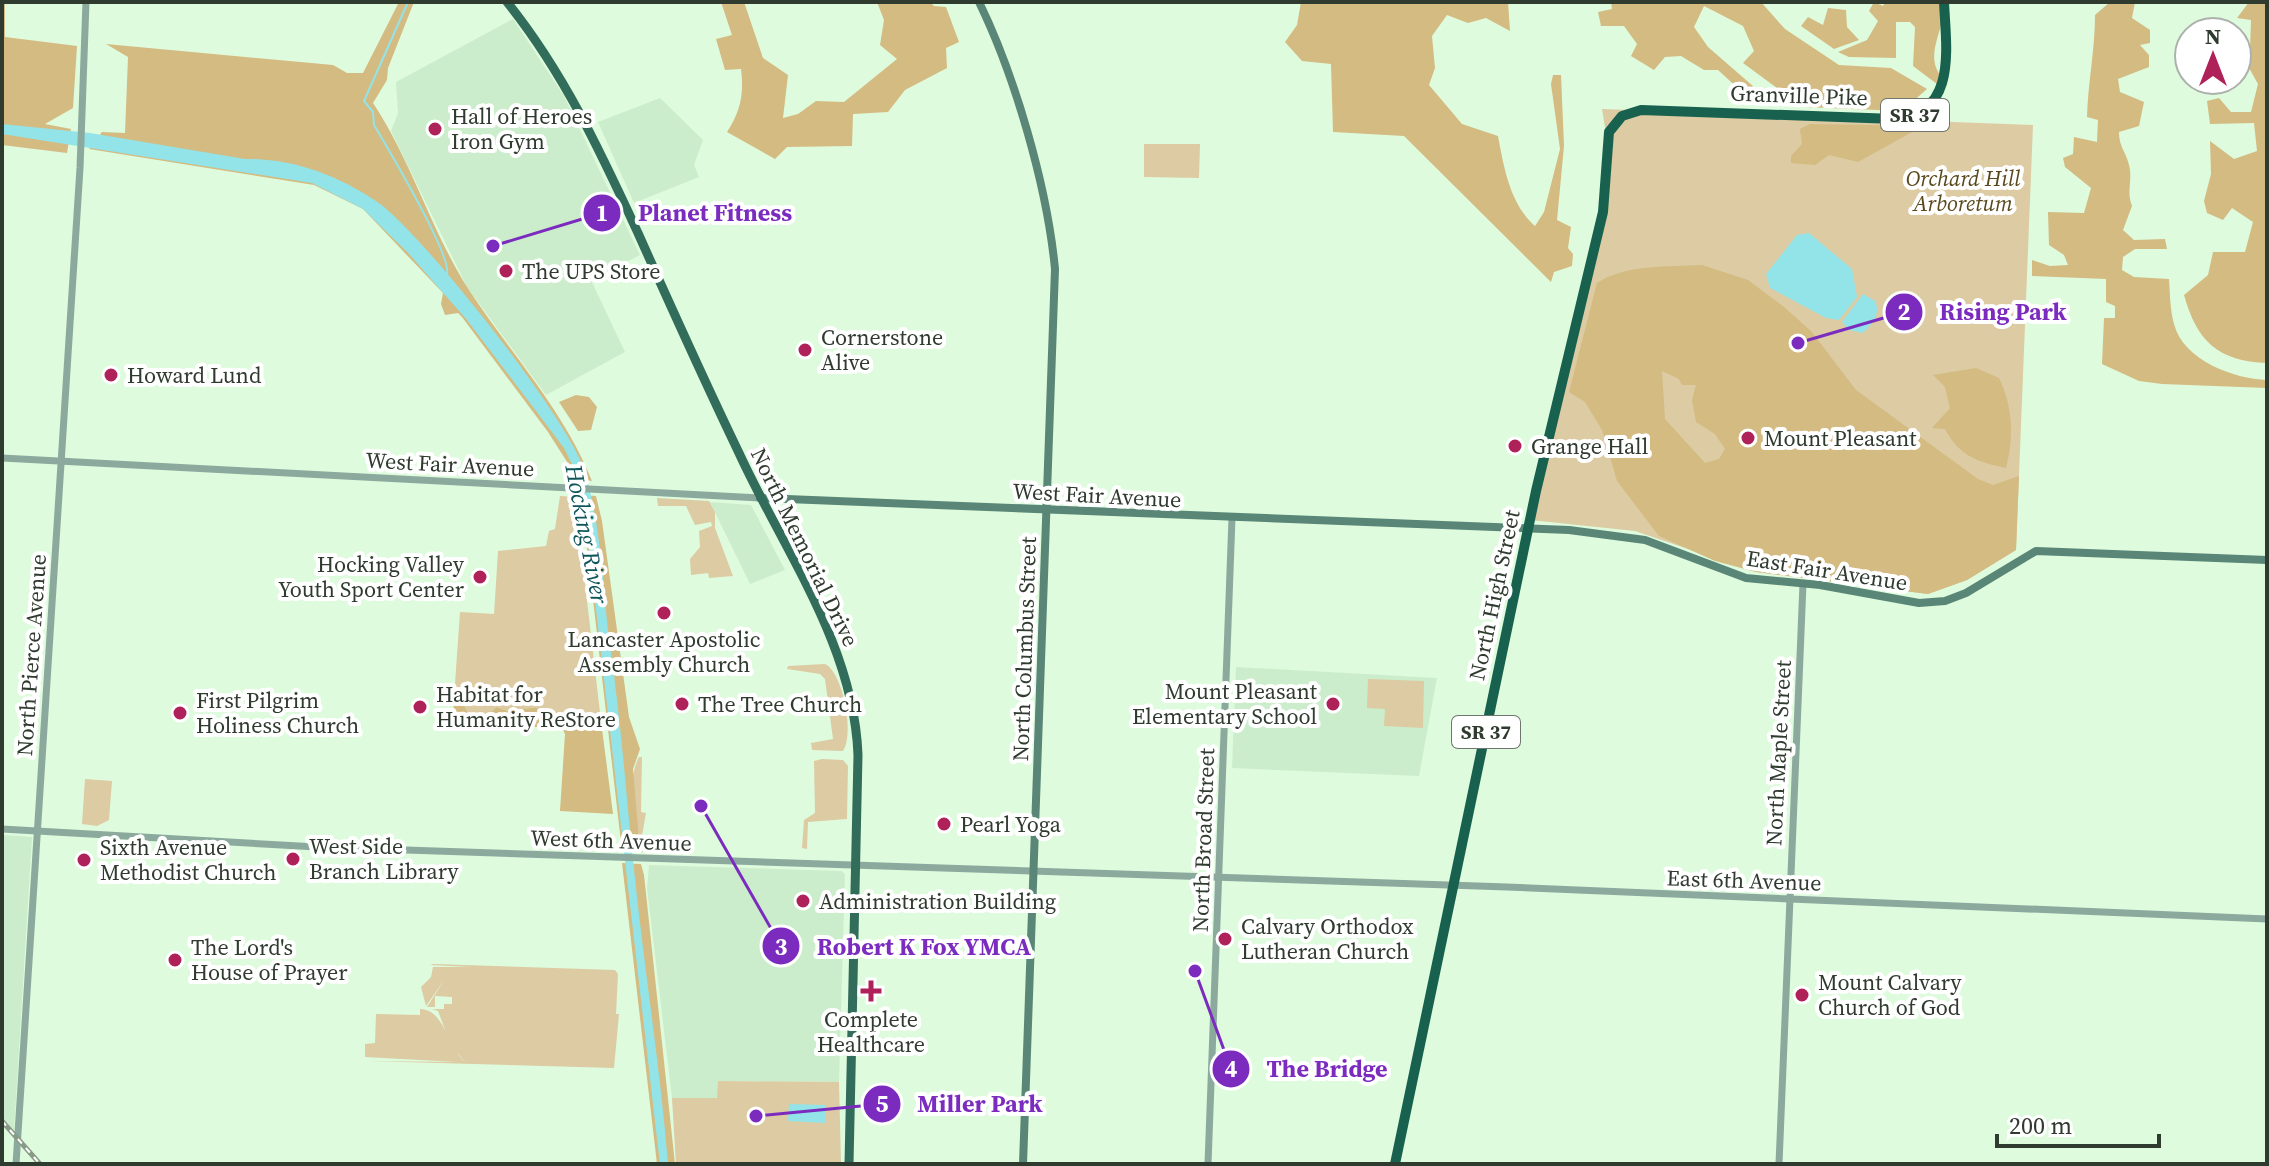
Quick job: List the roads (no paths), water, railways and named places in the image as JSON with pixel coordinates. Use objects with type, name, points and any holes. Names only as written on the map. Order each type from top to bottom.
[{"type":"highway","name":"Granville Pike","points":[[1610,128],[1622,116],[1641,110],[1895,119],[1915,115],[1934,101],[1944,81],[1944,2]]},
{"type":"highway","name":"North High Street","points":[[1395,1164],[1529,527],[1603,212],[1610,128]]},
{"type":"main road","name":"North Memorial Drive","points":[[507,2],[542,47],[577,103],[760,498],[837,649],[852,698],[858,755],[849,1164]]},
{"type":"main road","name":"North Columbus Street","points":[[979,2],[1012,83],[1051,240],[1055,279],[1023,1164]]},
{"type":"main road","name":"West Fair Avenue","points":[[760,498],[1232,518]]},
{"type":"main road","name":"East Fair Avenue","points":[[1232,518],[1529,527],[1633,538],[1746,578],[1927,603],[1966,593],[2039,551],[2267,560]]},
{"type":"street","name":"North Pierce Avenue","points":[[16,1164],[81,149],[86,2]]},
{"type":"street","name":"West Fair Avenue","points":[[2,458],[760,498]]},
{"type":"street","name":"North Broad Street","points":[[1208,1164],[1232,518]]},
{"type":"street","name":"North Maple Street","points":[[1779,1164],[1803,584]]},
{"type":"street","name":"West 6th Avenue","points":[[2,829],[317,847],[1220,879]]},
{"type":"street","name":"East 6th Avenue","points":[[1220,879],[2267,919]]},
{"type":"water","points":[[2,124],[90,133],[245,159],[280,161],[346,183],[376,201],[425,248],[490,326],[550,408],[583,467],[598,533],[668,1164],[660,1164],[584,505],[575,470],[564,448],[467,320],[402,246],[391,223],[312,183],[2,134]]},
{"type":"water","points":[[1809,233],[1852,269],[1857,297],[1839,320],[1826,318],[1770,288],[1766,274],[1797,235]]},
{"type":"water","points":[[1863,294],[1875,301],[1877,310],[1863,333],[1849,330],[1842,322]]},
{"type":"water","points":[[789,1104],[826,1105],[825,1123],[788,1121]]},
{"type":"waterway","points":[[408,2],[364,101],[373,112],[374,125],[430,225],[446,263],[447,274]]},
{"type":"waterway","name":"Hocking River","points":[[369,208],[409,247]]},
{"type":"railway","points":[[2,1121],[40,1164]]},
{"type":"place","name":"Hall of Heroes Iron Gym","points":[[435,129]]},
{"type":"place","name":"Planet Fitness","points":[[493,246]]},
{"type":"place","name":"The UPS Store","points":[[506,271]]},
{"type":"place","name":"Rising Park","points":[[1798,343]]},
{"type":"place","name":"Cornerstone Alive","points":[[805,350]]},
{"type":"place","name":"Howard Lund","points":[[111,375]]},
{"type":"place","name":"Mount Pleasant","points":[[1748,438]]},
{"type":"place","name":"Grange Hall","points":[[1515,446]]},
{"type":"place","name":"Hocking Valley Youth Sport Center","points":[[480,577]]},
{"type":"place","name":"Lancaster Apostolic Assembly Church","points":[[664,613]]},
{"type":"place","name":"The Tree Church","points":[[682,704]]},
{"type":"place","name":"Mount Pleasant Elementary School","points":[[1333,704]]},
{"type":"place","name":"Habitat for Humanity ReStore","points":[[420,707]]},
{"type":"place","name":"First Pilgrim Holiness Church","points":[[180,713]]},
{"type":"place","name":"Robert K Fox YMCA","points":[[701,806]]},
{"type":"place","name":"Pearl Yoga","points":[[944,824]]},
{"type":"place","name":"West Side Branch Library","points":[[293,859]]},
{"type":"place","name":"Sixth Avenue Methodist Church","points":[[84,860]]},
{"type":"place","name":"Administration Building","points":[[803,901]]},
{"type":"place","name":"Calvary Orthodox Lutheran Church","points":[[1225,939]]},
{"type":"place","name":"The Lord's House of Prayer","points":[[175,960]]},
{"type":"place","name":"The Bridge","points":[[1195,971]]},
{"type":"place","name":"Complete Healthcare","points":[[871,991]]},
{"type":"place","name":"Mount Calvary Church of God","points":[[1802,995]]},
{"type":"place","name":"Miller Park","points":[[756,1116]]},
{"type":"park label","name":"Orchard Hill Arboretum","points":[[1963,190]]}]
